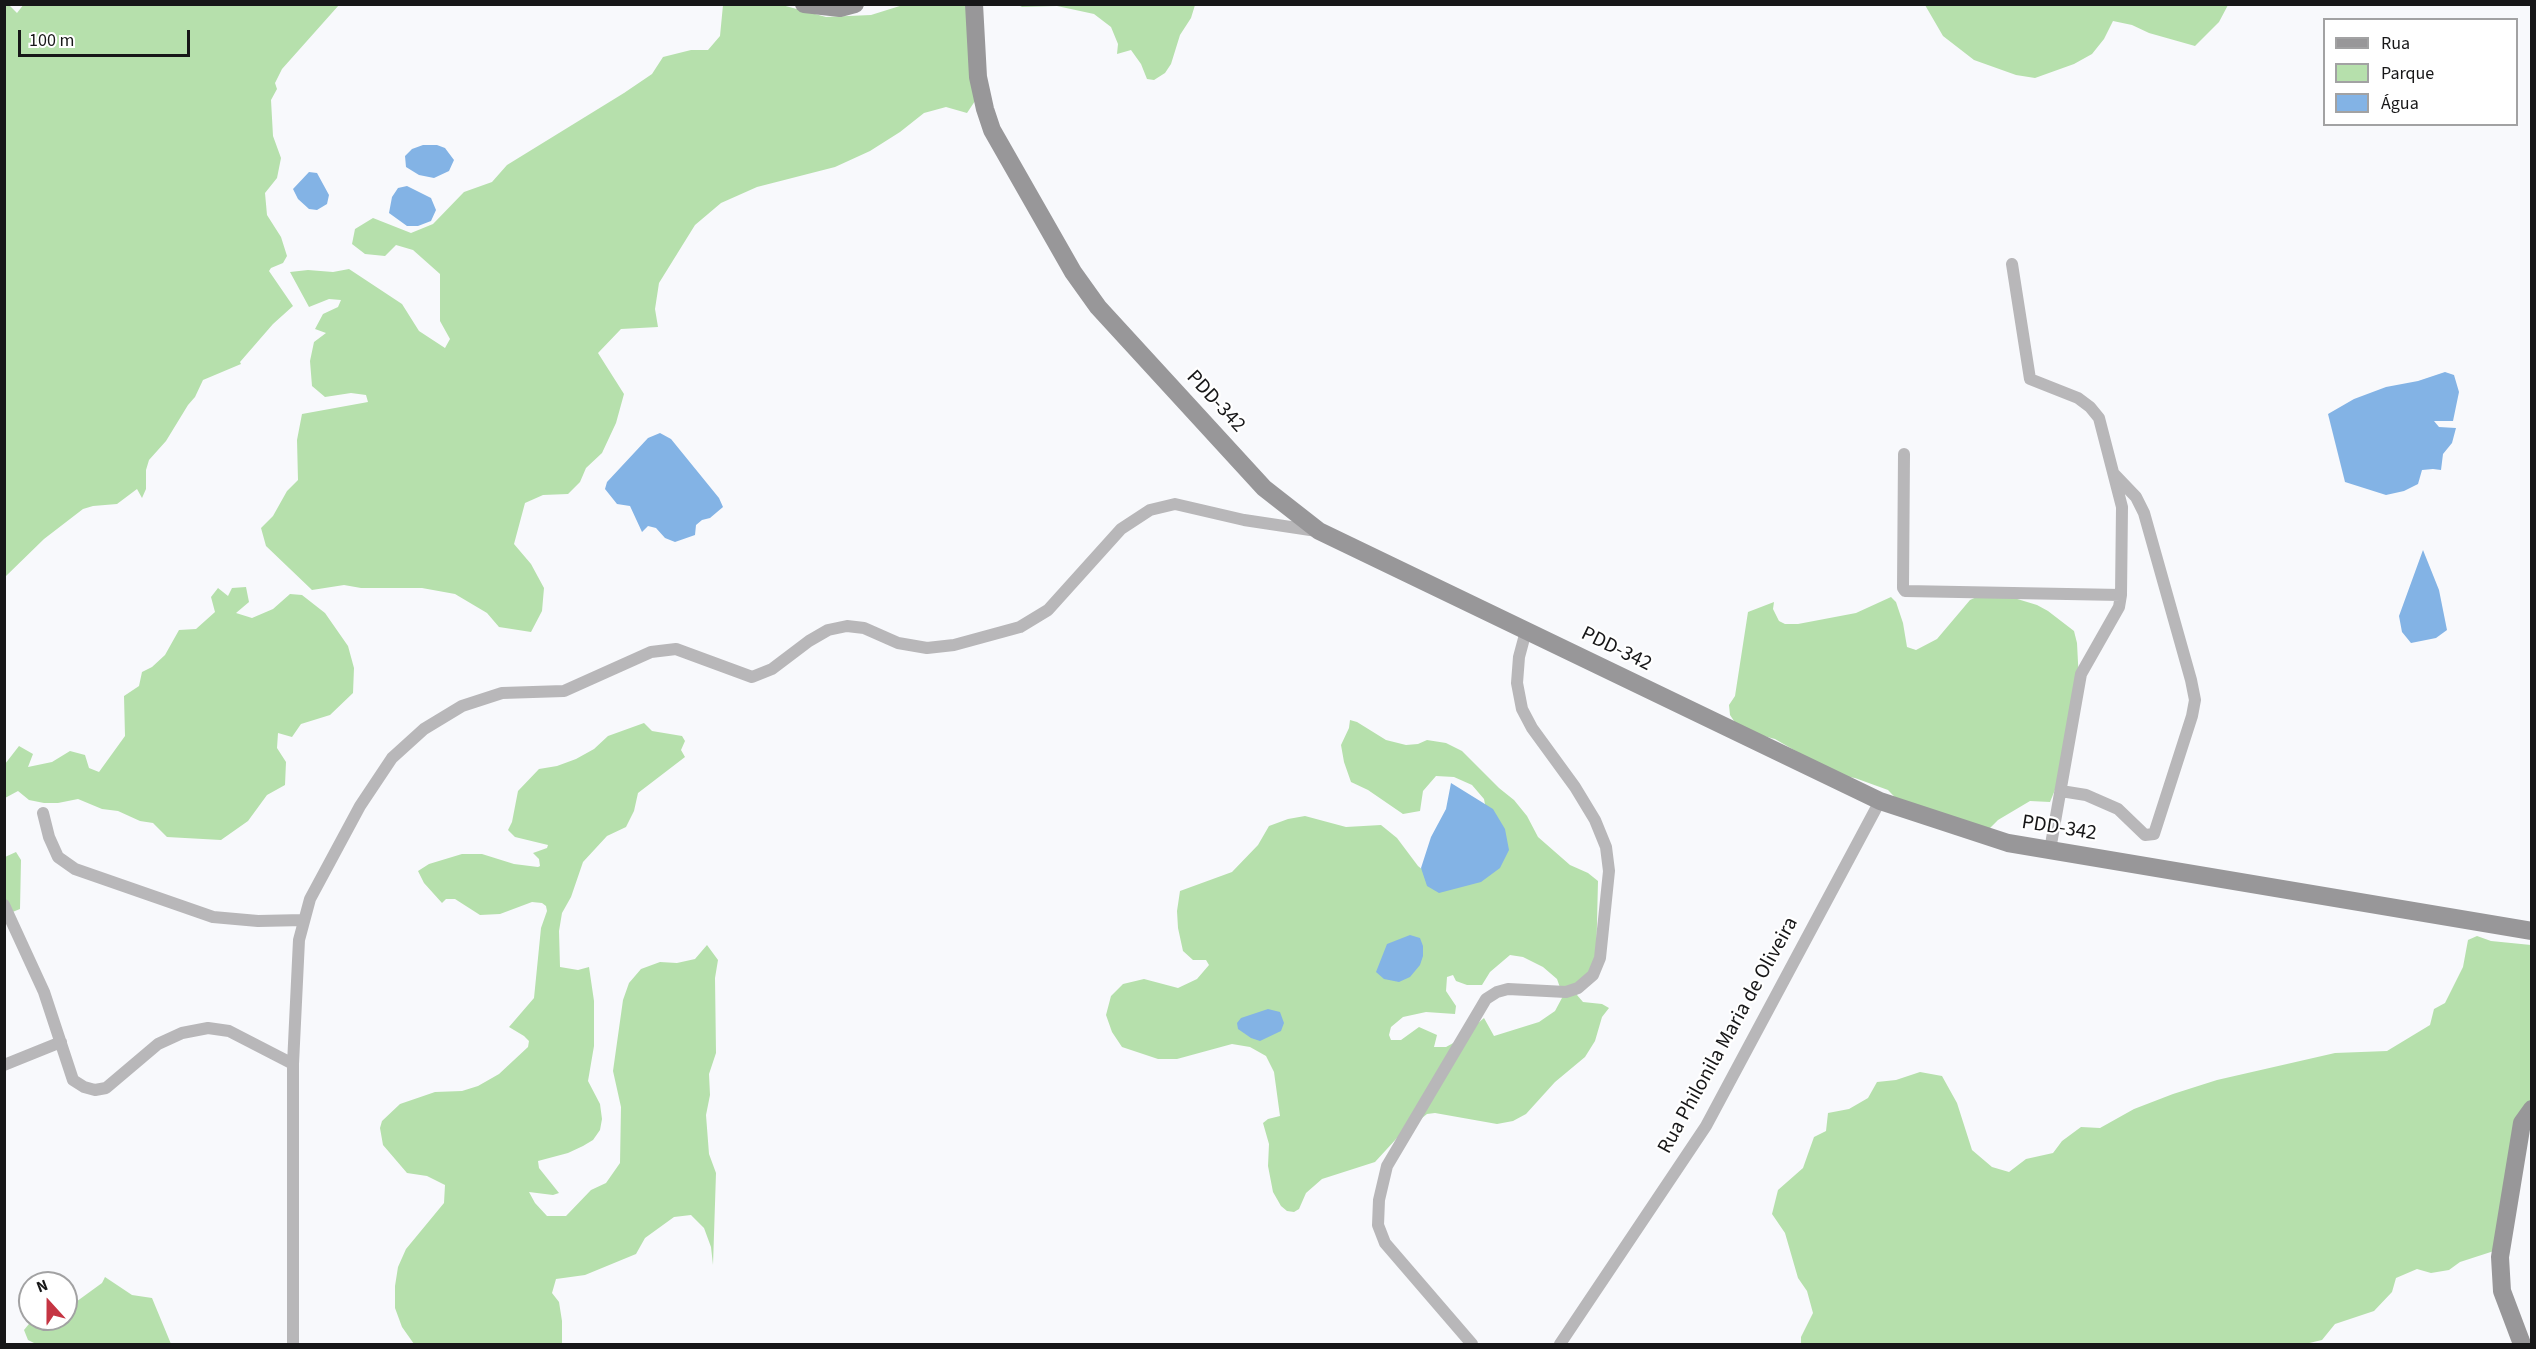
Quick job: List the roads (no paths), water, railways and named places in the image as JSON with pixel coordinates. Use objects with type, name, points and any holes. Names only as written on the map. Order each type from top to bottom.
[{"type":"street","points":[[804,4],[840,8],[855,4]]},
{"type":"street","name":"PDD-342","points":[[974,4],[978,77],[992,130],[1073,272],[1098,307],[1264,488],[1319,531],[1880,801],[2008,843],[2532,931]]},
{"type":"street","points":[[2012,264],[2030,379],[2078,398],[2099,418],[2122,507],[2119,607],[2081,674],[2050,850]]},
{"type":"street","points":[[1904,454],[1903,588],[1905,591],[2121,595]]},
{"type":"street","points":[[2061,791],[2086,795],[2118,809],[2145,835],[2154,834],[2192,716],[2195,700],[2144,513],[2136,497],[2114,473]]},
{"type":"street","points":[[293,1344],[293,1064],[298,940],[310,899],[336,847],[392,758],[424,729],[462,706],[502,693],[564,691],[651,652],[675,649],[752,677],[772,669],[828,630],[847,626],[864,628],[898,643],[927,648],[954,645],[1020,627],[1048,610],[1121,528],[1150,510],[1175,504],[1244,520],[1319,531]]},
{"type":"street","points":[[1472,1344],[1385,1243],[1378,1225],[1379,1200],[1387,1166],[1486,999],[1497,992],[1508,989],[1566,992],[1578,988],[1593,975],[1600,958],[1609,871],[1606,848],[1595,820],[1575,787],[1532,728],[1522,709],[1517,683],[1519,657],[1526,631]]},
{"type":"street","name":"Rua Philonila Maria de Oliveira","points":[[1560,1344],[1706,1125],[1880,801]]},
{"type":"street","points":[[43,813],[49,837],[58,857],[75,869],[213,916],[258,921],[304,920]]},
{"type":"street","points":[[4,905],[44,992],[73,1080],[84,1087],[95,1090],[106,1088],[158,1044],[182,1033],[208,1028],[230,1031],[293,1064]]},
{"type":"street","points":[[4,1065],[61,1042]]},
{"type":"street","points":[[2522,1344],[2502,1291],[2500,1257],[2522,1123],[2532,1109]]},
{"type":"water","points":[[423,145],[437,145],[445,148],[454,160],[449,171],[434,178],[419,175],[406,167],[405,156],[412,149]]},
{"type":"water","points":[[309,172],[317,173],[329,195],[327,204],[317,210],[309,209],[298,199],[293,189]]},
{"type":"water","points":[[407,186],[431,198],[436,210],[431,221],[418,226],[407,226],[389,213],[392,197],[398,188]]},
{"type":"water","points":[[2445,372],[2454,375],[2459,392],[2453,421],[2434,421],[2439,427],[2456,428],[2452,443],[2443,454],[2441,470],[2422,470],[2418,484],[2404,491],[2386,495],[2345,482],[2328,414],[2354,399],[2386,387],[2418,381]]},
{"type":"water","points":[[660,433],[671,439],[719,498],[723,507],[710,518],[696,525],[695,535],[675,542],[665,538],[656,528],[648,526],[642,532],[630,506],[617,504],[605,489],[607,482],[648,438]]},
{"type":"water","points":[[2423,550],[2439,590],[2447,630],[2436,638],[2411,643],[2402,632],[2399,616]]},
{"type":"water","points":[[1451,783],[1493,809],[1505,829],[1509,850],[1500,868],[1481,882],[1439,893],[1427,886],[1421,868],[1431,837],[1446,809]]},
{"type":"water","points":[[1410,935],[1420,938],[1423,946],[1420,965],[1410,977],[1399,982],[1384,979],[1376,972],[1387,944]]},
{"type":"water","points":[[1268,1009],[1280,1012],[1284,1023],[1281,1031],[1260,1041],[1238,1029],[1237,1023],[1241,1018]]}]
